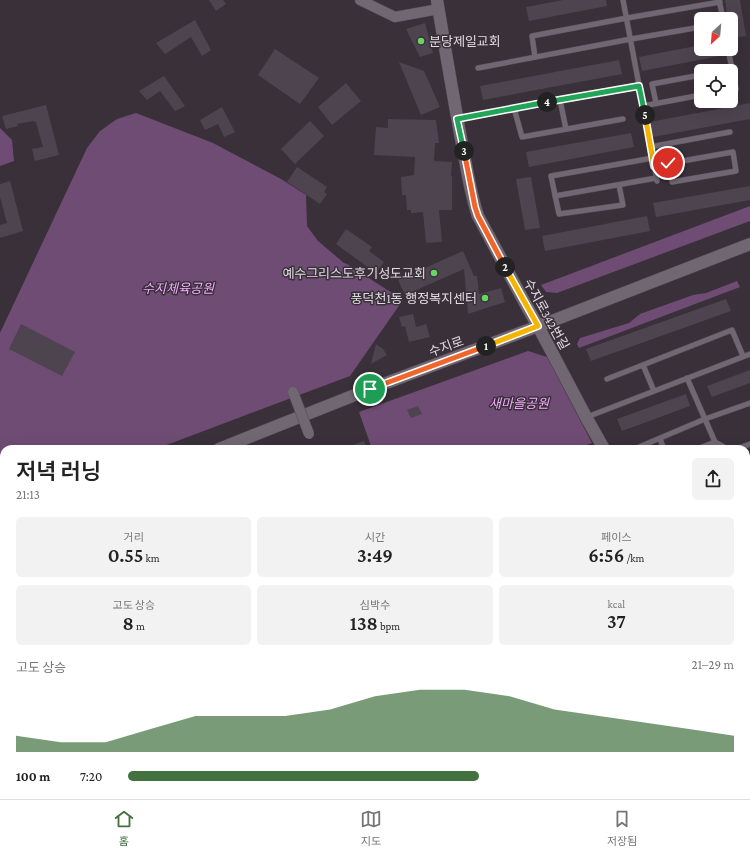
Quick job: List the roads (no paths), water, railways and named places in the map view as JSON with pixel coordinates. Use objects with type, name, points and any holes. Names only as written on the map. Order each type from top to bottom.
[{"type":"main road","name":"수지로342번길","points":[[438,4],[457,119],[470,186],[478,216],[602,445]]},
{"type":"main road","name":"수지로","points":[[229,445],[370,389],[750,244]]},
{"type":"street","points":[[360,0],[395,17],[438,4]]},
{"type":"street","points":[[294,392],[309,434]]},
{"type":"lane","points":[[555,196],[619,184],[657,179],[623,0]]},
{"type":"lane","points":[[535,57],[532,36],[719,1],[721,12]]},
{"type":"lane","points":[[478,68],[694,28]]},
{"type":"lane","points":[[656,104],[652,84],[694,77]]},
{"type":"lane","points":[[457,119],[639,86]]},
{"type":"lane","points":[[643,106],[694,96]]},
{"type":"lane","points":[[560,100],[566,129]]},
{"type":"lane","points":[[514,108],[522,137],[623,119]]},
{"type":"lane","points":[[650,146],[730,132]]},
{"type":"lane","points":[[654,166],[668,163],[733,152],[736,171],[672,182],[668,163]]},
{"type":"lane","points":[[619,184],[622,204],[559,214],[551,176],[653,158]]},
{"type":"lane","points":[[607,379],[732,330],[743,356]]},
{"type":"lane","points":[[586,417],[750,354]]},
{"type":"lane","points":[[643,364],[654,391]]},
{"type":"lane","points":[[687,378],[715,442],[720,445]]},
{"type":"lane","points":[[644,445],[750,402]]},
{"type":"lane","points":[[660,439],[662,445]]},
{"type":"lane","points":[[707,445],[715,442]]},
{"type":"place","name":"분당제일교회","points":[[421,41]]},
{"type":"place","name":"예수그리스도후기성도교회","points":[[434,273]]},
{"type":"place","name":"풍덕천1동 행정복지센터","points":[[485,298]]},
{"type":"park label","name":"수지체육공원","points":[[178,288]]},
{"type":"park label","name":"새마을공원","points":[[519,403]]}]
